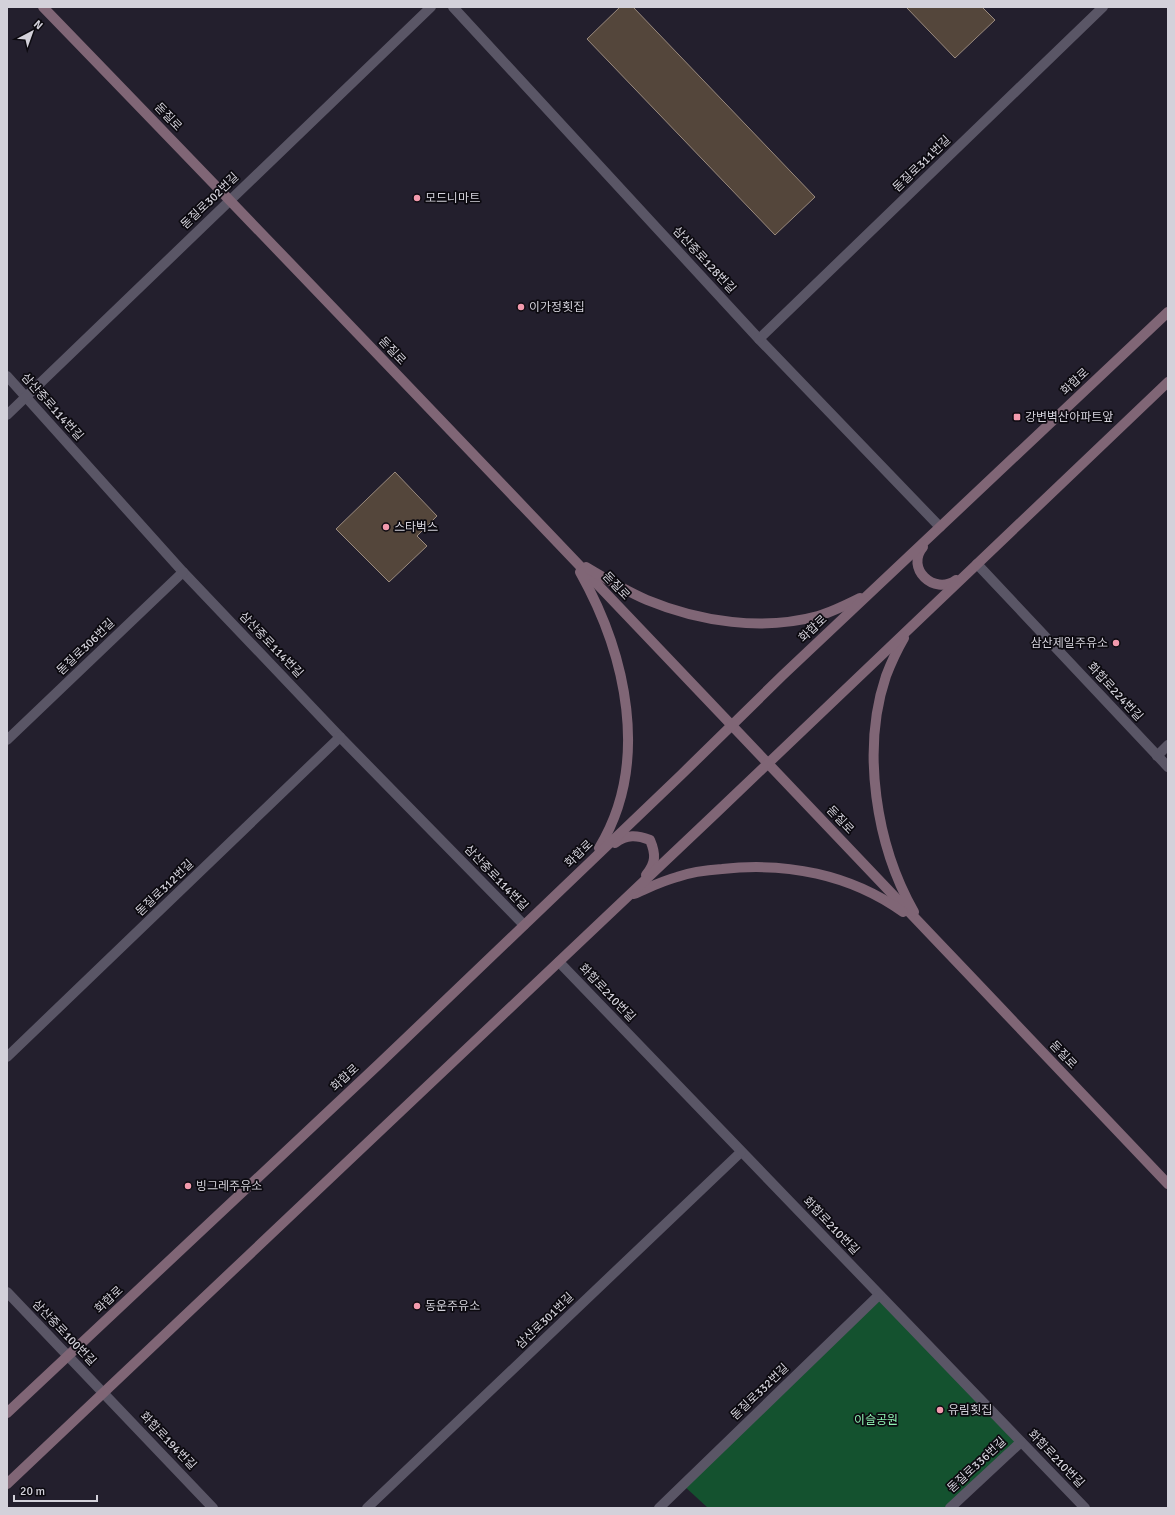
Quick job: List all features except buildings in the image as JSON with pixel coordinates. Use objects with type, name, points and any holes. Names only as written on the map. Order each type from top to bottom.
[{"type":"main road","name":"돋질로","points":[[43,7],[230,200],[732,725],[1168,1184]]},
{"type":"main road","name":"화합로","points":[[7,1414],[373,1069],[872,591],[1168,312]]},
{"type":"main road","points":[[7,1484],[559,962],[1168,382]]},
{"type":"main road","points":[[940,527],[920,551],[917,563],[924,577],[938,585],[950,584],[977,564]]},
{"type":"main road","points":[[574,560],[610,582],[648,600],[684,613],[753,624],[789,621],[818,616],[844,606],[872,591]]},
{"type":"main road","points":[[574,560],[593,595],[606,624],[617,660],[627,716],[627,767],[623,791],[616,815],[607,836],[593,859]]},
{"type":"main road","points":[[908,630],[896,652],[886,677],[880,701],[874,748],[875,776],[886,843],[895,871],[908,901],[922,926]]},
{"type":"main road","points":[[593,859],[618,840],[630,835],[640,836],[650,840],[654,850],[654,861],[648,873],[626,898]]},
{"type":"main road","points":[[626,898],[651,886],[678,876],[711,870],[770,866],[800,870],[830,877],[862,888],[891,903],[922,926]]},
{"type":"street","name":"돋질로302번길","points":[[7,415],[431,7]]},
{"type":"street","name":"삼산중로128번길","points":[[453,7],[759,339],[940,527]]},
{"type":"street","name":"돋질로311번길","points":[[759,339],[1103,7]]},
{"type":"street","name":"삼산중로114번길","points":[[7,376],[183,572],[340,737],[524,925]]},
{"type":"street","name":"화합로224번길","points":[[977,564],[1168,767]]},
{"type":"street","name":"돋질로306번길","points":[[7,740],[183,572]]},
{"type":"street","name":"돋질로312번길","points":[[7,1057],[340,737]]},
{"type":"street","points":[[1157,756],[1168,745]]},
{"type":"street","name":"화합로210번길","points":[[559,962],[1085,1508]]},
{"type":"street","name":"삼산로301번길","points":[[367,1508],[741,1152]]},
{"type":"street","name":"삼산중로100번길","points":[[7,1292],[103,1392]]},
{"type":"street","name":"돋질로332번길","points":[[659,1508],[879,1295]]},
{"type":"street","name":"화합로194번길","points":[[103,1392],[213,1508]]},
{"type":"street","name":"돋질로336번길","points":[[950,1508],[1021,1442]]},
{"type":"green space","name":"이슬공원","points":[[879,1295],[1021,1442],[950,1508],[708,1508],[683,1485]]},
{"type":"place","name":"모드니마트","points":[[417,198]]},
{"type":"place","name":"이가정횟집","points":[[521,307]]},
{"type":"place","name":"강변벽산아파트앞","points":[[1017,417]]},
{"type":"place","name":"스타벅스","points":[[386,527]]},
{"type":"place","name":"삼산제일주유소","points":[[1116,643]]},
{"type":"place","name":"빙그레주유소","points":[[188,1186]]},
{"type":"place","name":"동운주유소","points":[[417,1306]]},
{"type":"place","name":"유림횟집","points":[[940,1410]]}]
